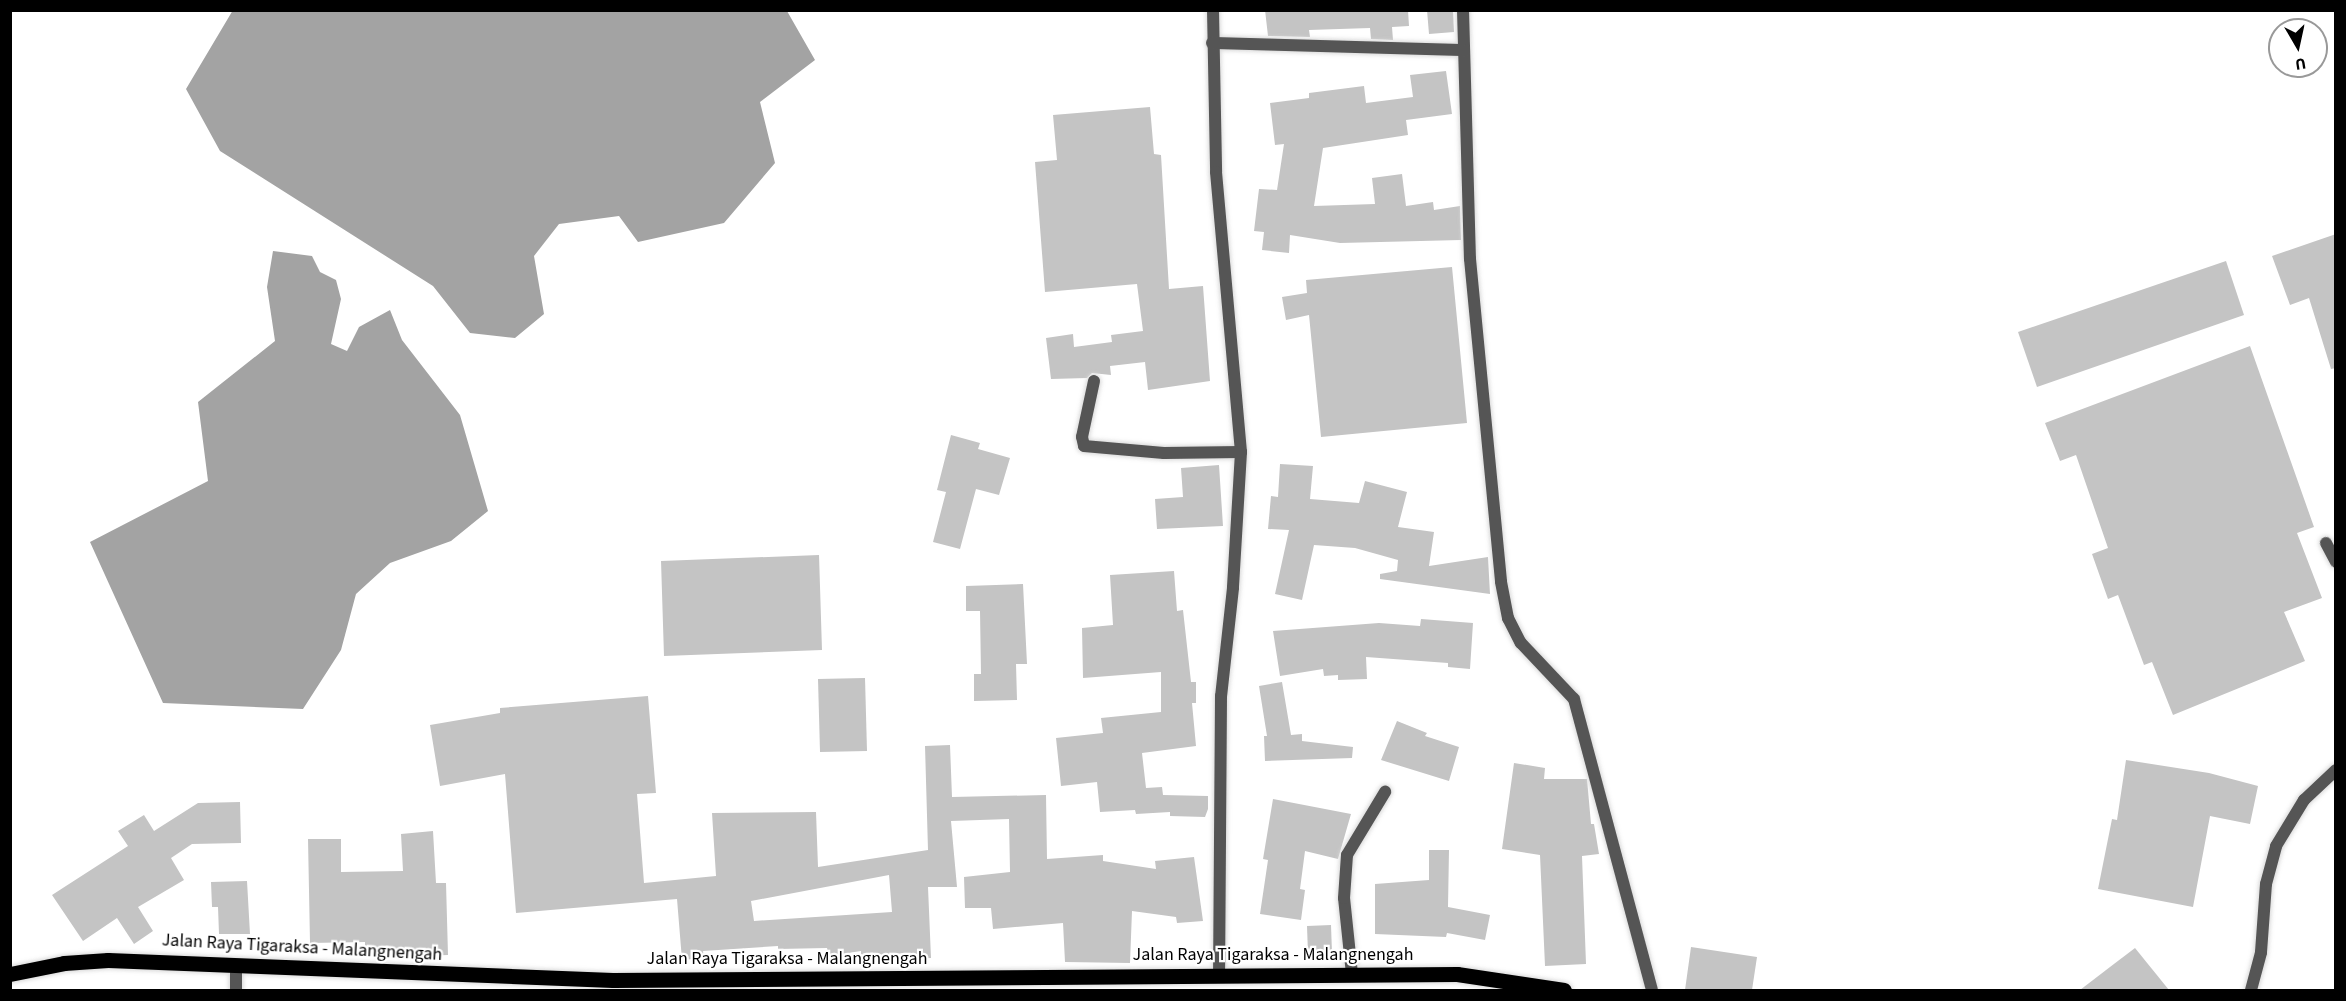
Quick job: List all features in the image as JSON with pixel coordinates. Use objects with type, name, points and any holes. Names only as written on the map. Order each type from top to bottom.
[{"type":"main road","name":"Jalan Raya Tigaraksa - Malangnengah","points":[[10,974],[64,963],[108,960],[726,985],[1219,974],[1457,974],[1564,990]]},
{"type":"street","points":[[1213,10],[1216,172],[1241,452],[1220,727],[1219,974]]},
{"type":"street","points":[[1463,10],[1470,259],[1498,565],[1506,608],[1521,644],[1574,699],[1652,990]]},
{"type":"street","points":[[1212,43],[1464,50]]},
{"type":"street","points":[[1094,381],[1082,437],[1084,446],[1164,453],[1241,452]]},
{"type":"street","points":[[2326,543],[2336,562]]},
{"type":"street","points":[[2251,990],[2261,952],[2266,884],[2276,846],[2304,800],[2336,770]]},
{"type":"street","points":[[1353,974],[1344,898],[1347,855],[1385,792]]},
{"type":"street","points":[[236,965],[236,990]]},
{"type":"shaded area","points":[[233,10],[787,11],[815,60],[760,102],[775,163],[724,223],[638,242],[619,216],[559,224],[534,256],[544,314],[515,338],[470,333],[433,286],[220,151],[186,89]]},
{"type":"shaded area","points":[[273,251],[312,256],[320,272],[336,280],[341,299],[331,344],[347,351],[359,327],[390,310],[402,340],[460,415],[488,511],[451,541],[390,563],[356,594],[341,650],[303,709],[163,703],[90,542],[208,481],[198,402],[275,341],[267,287]]},
{"type":"building","points":[[1265,10],[1408,10],[1409,26],[1392,27],[1393,40],[1371,39],[1370,28],[1309,30],[1310,37],[1268,36]]},
{"type":"building","points":[[1427,10],[1453,10],[1454,32],[1429,34]]},
{"type":"building","points":[[1446,71],[1452,114],[1406,120],[1408,135],[1323,148],[1314,206],[1375,204],[1372,178],[1402,174],[1406,206],[1433,202],[1434,210],[1460,206],[1461,240],[1340,243],[1290,235],[1289,253],[1262,250],[1264,232],[1254,231],[1259,189],[1277,190],[1284,144],[1275,145],[1270,103],[1309,98],[1309,93],[1364,86],[1366,103],[1413,97],[1410,75]]},
{"type":"building","points":[[1150,107],[1154,154],[1161,155],[1169,289],[1203,286],[1210,381],[1148,390],[1145,362],[1110,366],[1111,375],[1092,373],[1087,378],[1051,379],[1046,338],[1073,334],[1074,347],[1112,342],[1111,335],[1143,331],[1137,284],[1045,292],[1035,162],[1057,160],[1053,115]]},
{"type":"building","points":[[2336,234],[2336,368],[2331,369],[2309,298],[2290,305],[2272,256]]},
{"type":"building","points":[[2226,261],[2244,315],[2037,387],[2018,332]]},
{"type":"building","points":[[1452,267],[1467,423],[1321,437],[1309,315],[1286,320],[1282,297],[1307,293],[1306,280]]},
{"type":"building","points":[[2250,346],[2314,527],[2297,533],[2322,598],[2284,612],[2305,661],[2173,715],[2152,662],[2144,665],[2118,595],[2108,599],[2092,554],[2108,548],[2076,455],[2060,461],[2045,423]]},
{"type":"building","points":[[951,435],[980,443],[978,449],[1010,458],[999,495],[976,489],[960,549],[933,542],[946,492],[937,490]]},
{"type":"building","points":[[1280,464],[1313,466],[1310,499],[1359,503],[1365,481],[1407,492],[1398,527],[1434,532],[1429,566],[1488,557],[1490,594],[1380,579],[1380,574],[1397,571],[1398,560],[1355,548],[1314,545],[1302,600],[1275,594],[1289,530],[1268,529],[1271,496],[1278,497]]},
{"type":"building","points":[[1219,465],[1223,526],[1157,529],[1155,499],[1183,497],[1181,468]]},
{"type":"building","points":[[819,555],[822,650],[664,656],[661,561]]},
{"type":"building","points":[[1174,571],[1177,611],[1183,610],[1191,682],[1196,682],[1196,703],[1192,703],[1196,746],[1142,753],[1146,788],[1162,787],[1163,795],[1208,796],[1208,809],[1205,817],[1170,816],[1170,812],[1136,814],[1135,810],[1100,812],[1097,782],[1061,786],[1056,738],[1103,733],[1101,718],[1161,712],[1161,672],[1083,678],[1082,628],[1113,625],[1110,575]]},
{"type":"building","points":[[1023,584],[1027,664],[1016,664],[1017,700],[974,701],[974,674],[981,674],[980,611],[966,611],[966,586]]},
{"type":"building","points":[[1421,619],[1473,623],[1470,669],[1448,667],[1448,663],[1366,657],[1367,679],[1338,680],[1338,675],[1324,676],[1323,669],[1280,676],[1273,631],[1379,623],[1420,626]]},
{"type":"building","points":[[865,678],[867,751],[820,752],[818,679]]},
{"type":"building","points":[[1282,682],[1291,735],[1302,734],[1302,741],[1353,747],[1352,758],[1265,761],[1264,736],[1267,736],[1259,686]]},
{"type":"building","points":[[648,696],[656,793],[637,794],[644,883],[716,876],[712,813],[816,812],[818,867],[928,850],[925,746],[950,745],[952,797],[1046,795],[1047,859],[1103,855],[1103,861],[1156,869],[1155,861],[1194,857],[1203,921],[1177,923],[1176,917],[1132,911],[1130,963],[1065,962],[1063,923],[993,929],[991,908],[965,908],[964,877],[1010,872],[1009,819],[951,821],[957,887],[928,887],[931,958],[907,959],[907,953],[861,956],[861,951],[829,956],[827,948],[778,949],[778,946],[703,951],[704,958],[682,960],[677,899],[516,913],[505,774],[440,786],[430,725],[500,713],[500,708]],"holes":[[[889,875],[892,912],[754,921],[751,901]]]},
{"type":"building","points":[[1397,721],[1427,733],[1425,736],[1459,747],[1449,781],[1381,760]]},
{"type":"building","points":[[2126,760],[2209,773],[2258,786],[2250,824],[2210,816],[2193,907],[2098,889],[2112,819],[2117,820]]},
{"type":"building","points":[[1514,763],[1545,768],[1544,779],[1587,779],[1591,824],[1594,824],[1599,854],[1582,856],[1586,964],[1545,966],[1540,855],[1502,849]]},
{"type":"building","points":[[1273,799],[1351,814],[1338,859],[1305,851],[1300,889],[1305,890],[1301,920],[1260,914],[1268,860],[1263,859]]},
{"type":"building","points":[[240,802],[241,843],[192,844],[171,858],[184,880],[138,907],[153,931],[134,944],[117,918],[83,941],[52,895],[128,846],[118,831],[144,815],[154,831],[198,803]]},
{"type":"building","points":[[433,831],[436,883],[446,883],[448,955],[365,958],[365,942],[310,943],[308,839],[341,839],[341,872],[403,871],[401,834]]},
{"type":"building","points":[[1429,850],[1449,850],[1448,907],[1490,915],[1485,940],[1447,933],[1446,937],[1375,934],[1375,884],[1429,880]]},
{"type":"building","points":[[247,881],[250,934],[219,934],[218,907],[212,907],[211,882]]},
{"type":"building","points":[[1331,925],[1332,953],[1308,954],[1307,926]]},
{"type":"building","points":[[1691,947],[1757,957],[1752,990],[1685,990]]},
{"type":"building","points":[[2135,948],[2169,990],[2080,990],[2110,967]]}]
